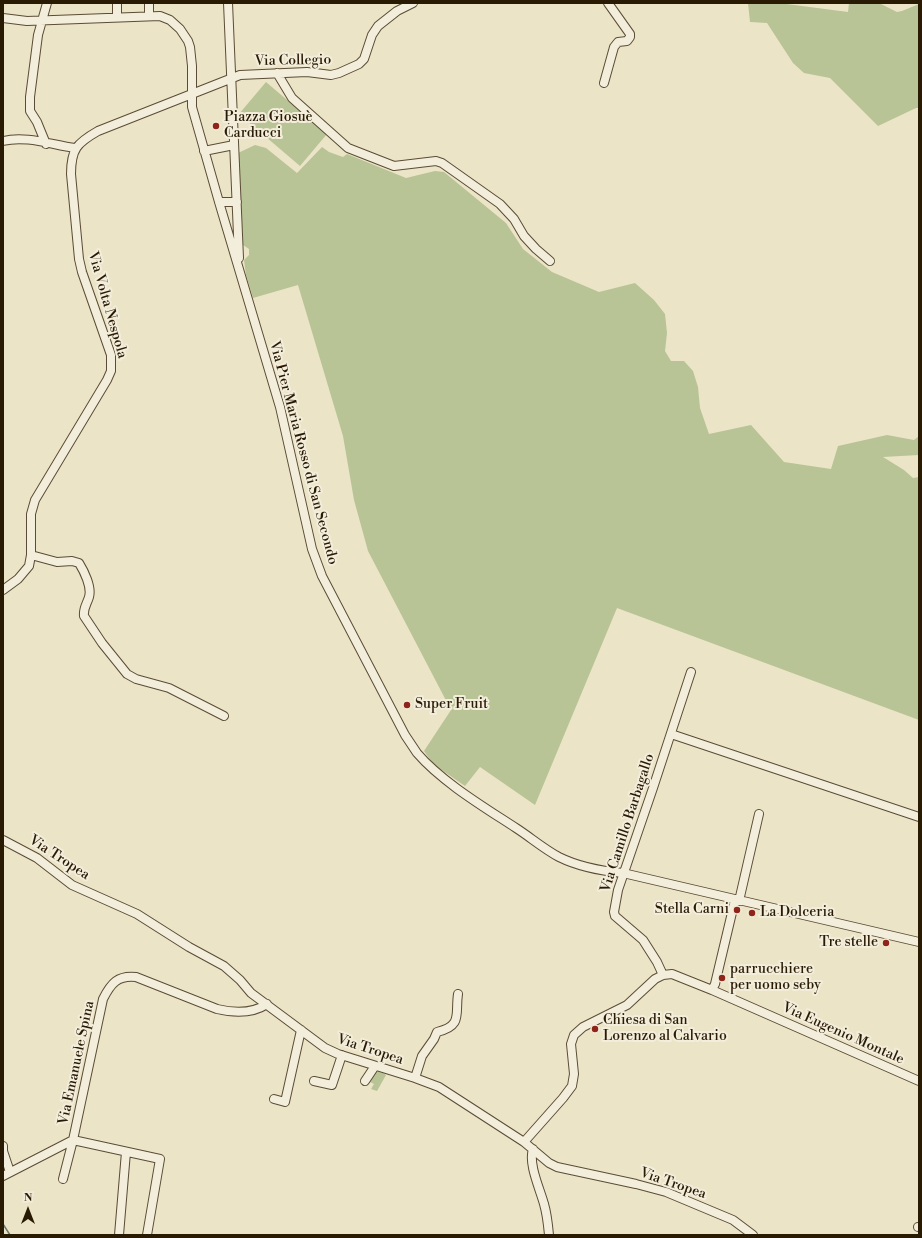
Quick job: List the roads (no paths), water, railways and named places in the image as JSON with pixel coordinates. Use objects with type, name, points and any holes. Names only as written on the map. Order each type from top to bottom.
[{"type":"street","points":[[47,3],[38,35],[30,88],[30,111],[47,144],[72,157]]},
{"type":"street","points":[[117,3],[117,18]]},
{"type":"street","points":[[148,3],[149,16]]},
{"type":"street","points":[[228,3],[239,254],[245,290]]},
{"type":"street","name":"Via Collegio","points":[[192,94],[240,75],[307,72],[331,75],[359,64],[364,59],[372,35],[378,26],[397,11],[413,3]]},
{"type":"street","points":[[604,83],[614,47],[618,42],[627,40],[630,37],[630,34],[608,3]]},
{"type":"street","name":"Via Pier Maria Rosso di San Secondo","points":[[3,18],[16,20],[43,20],[160,16],[170,20],[180,29],[188,41],[192,55],[192,107],[280,407],[312,549],[322,576],[405,735],[417,752],[430,766],[487,809],[559,857],[590,868],[624,874],[919,941]]},
{"type":"street","points":[[277,74],[292,98],[348,148],[394,166],[436,161],[442,163],[500,204],[514,219],[524,236],[536,249],[550,260]]},
{"type":"street","points":[[3,141],[15,139],[75,148],[98,131],[192,94]]},
{"type":"street","points":[[204,151],[234,145]]},
{"type":"street","name":"Via Volta Nespola","points":[[3,590],[24,573],[29,566],[31,555],[31,514],[35,500],[111,371],[111,356],[82,272],[79,259],[71,174],[72,157],[75,148]]},
{"type":"street","points":[[219,202],[237,202]]},
{"type":"street","points":[[31,555],[57,562],[72,561],[79,563],[83,569],[90,591],[84,610],[84,616],[102,644],[127,674],[136,679],[169,688],[224,716]]},
{"type":"street","name":"Via Camillo Barbagallo","points":[[662,973],[643,940],[615,916],[614,912],[618,890],[691,672]]},
{"type":"street","points":[[671,734],[919,817]]},
{"type":"street","points":[[712,990],[715,984],[759,814]]},
{"type":"street","name":"Via Tropea","points":[[3,840],[37,858],[72,885],[137,914],[189,947],[224,966],[240,980],[251,993],[325,1048],[439,1087],[524,1142],[549,1163],[563,1169],[636,1184],[666,1192],[732,1220],[753,1235]]},
{"type":"street","name":"Via Eugenio Montale","points":[[662,973],[672,971],[687,980],[919,1081]]},
{"type":"street","points":[[524,1142],[564,1098],[572,1086],[574,1074],[571,1044],[574,1035],[583,1027],[627,1005],[641,992],[656,974],[662,973]]},
{"type":"street","name":"Via Emanuele Spina","points":[[7,1174],[73,1140],[103,999],[108,989],[118,979],[124,976],[136,977],[217,1009],[228,1011],[243,1012],[254,1010],[267,1004]]},
{"type":"street","points":[[415,1078],[422,1056],[437,1032],[449,1028],[457,1019],[458,994]]},
{"type":"street","points":[[274,1098],[285,1102],[300,1030]]},
{"type":"street","points":[[314,1082],[332,1085],[342,1055]]},
{"type":"street","points":[[365,1082],[375,1066]]},
{"type":"street","points":[[64,1179],[73,1140],[160,1159],[147,1235]]},
{"type":"street","points":[[3,1146],[7,1174]]},
{"type":"street","points":[[533,1149],[532,1165],[544,1205],[549,1235]]},
{"type":"street","points":[[119,1235],[126,1152]]},
{"type":"waterway","points":[[3,1224],[10,1235]]},
{"type":"place","name":"Piazza Giosuè Carducci","points":[[216,126]]},
{"type":"place","name":"Super Fruit","points":[[407,705]]},
{"type":"place","name":"Stella Carni","points":[[737,910]]},
{"type":"place","name":"La Dolceria","points":[[752,913]]},
{"type":"place","name":"Tre stelle","points":[[886,943]]},
{"type":"place","name":"parrucchiere per uomo seby","points":[[722,978]]},
{"type":"place","name":"Chiesa di San Lorenzo al Calvario","points":[[595,1029]]}]
